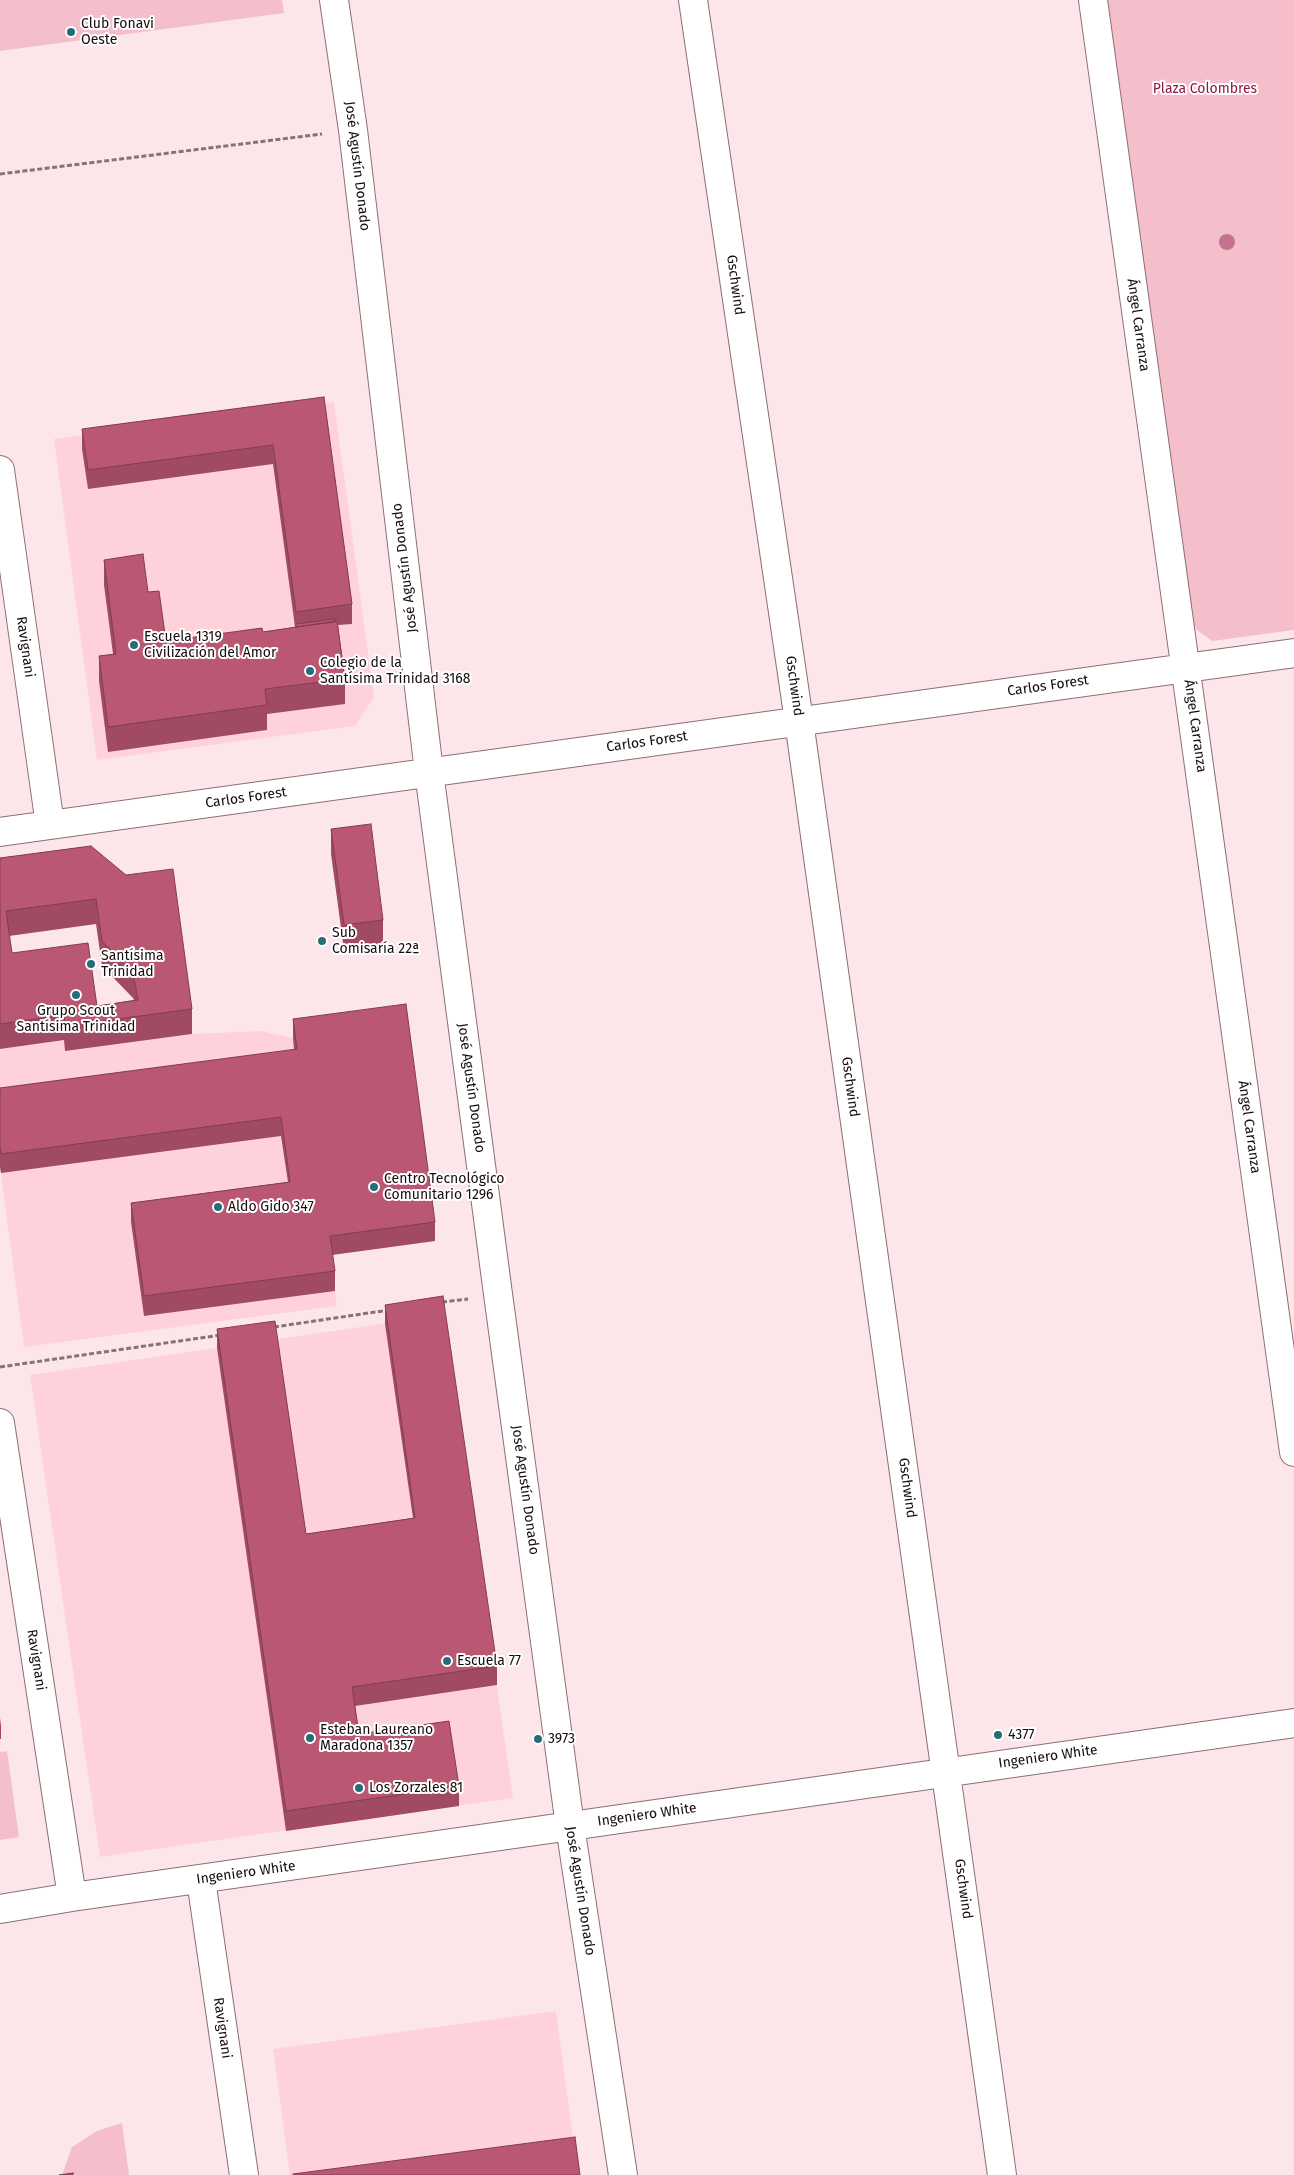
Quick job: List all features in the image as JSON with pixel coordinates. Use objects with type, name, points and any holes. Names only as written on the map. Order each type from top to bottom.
[{"type":"street","name":"José Agustín Donado","points":[[334,0],[353,130],[429,772],[498,1294],[570,1826],[623,2175]]},
{"type":"street","name":"Gschwind","points":[[693,0],[799,721],[1002,2175]]},
{"type":"street","name":"Ángel Carranza","points":[[1093,0],[1294,1452]]},
{"type":"street","name":"Ravignani","points":[[0,470],[50,825]]},
{"type":"street","name":"Carlos Forest","points":[[0,832],[1294,653]]},
{"type":"street","name":"Ravignani","points":[[0,1423],[72,1897]]},
{"type":"street","name":"Ingeniero White","points":[[0,1909],[946,1771],[1294,1723]]},
{"type":"street","name":"Ravignani","points":[[201,1880],[244,2175]]},
{"type":"path","points":[[0,174],[353,130]]},
{"type":"path","points":[[440,1303],[498,1294]]},
{"type":"path","points":[[274,1327],[391,1310]]},
{"type":"path","points":[[0,1367],[225,1334]]},
{"type":"shaded area","name":"Colegio de la Santísima Trinidad 3168","points":[[334,402],[374,697],[355,726],[97,760],[54,439]]},
{"type":"shaded area","name":"Aldo Gido 347","points":[[261,1031],[293,1038],[415,1094],[435,1241],[330,1255],[337,1306],[24,1347],[0,1168],[0,1049],[64,1040],[65,1050],[192,1034]]},
{"type":"shaded area","points":[[443,1315],[513,1798],[100,1857],[30,1375]]},
{"type":"shaded area","points":[[556,2011],[578,2175],[290,2175],[273,2049]]},
{"type":"green space","name":"Club Fonavi Oeste","points":[[0,0],[282,0],[284,13],[0,51]]},
{"type":"green space","name":"Plaza Colombres","points":[[1104,0],[1294,0],[1294,630],[1212,641],[1197,630],[1187,612]]},
{"type":"green space","points":[[7,1751],[19,1837],[0,1840],[0,1752]]},
{"type":"green space","points":[[122,2123],[129,2175],[62,2175],[72,2147],[97,2131]]},
{"type":"building","points":[[324,397],[352,604],[296,612],[273,445],[88,470],[82,429]]},
{"type":"building","points":[[143,554],[148,592],[159,591],[166,641],[262,628],[263,632],[337,621],[345,679],[265,689],[267,705],[108,727],[99,656],[116,654],[104,560]]},
{"type":"building","points":[[335,619],[335,622],[296,627],[296,624]]},
{"type":"building","points":[[371,824],[383,920],[344,925],[331,829]]},
{"type":"building","name":"Santísima Trinidad","points":[[91,846],[126,875],[173,869],[192,1009],[65,1026],[64,1015],[0,1024],[0,858]],"holes":[[[96,899],[102,941],[133,973],[138,1000],[97,1006],[88,943],[12,953],[6,911]]]},
{"type":"building","points":[[406,1004],[435,1222],[330,1236],[335,1271],[144,1296],[131,1203],[290,1182],[281,1117],[1,1154],[0,1088],[297,1049],[293,1019]]},
{"type":"building","points":[[443,1296],[497,1666],[352,1687],[359,1734],[449,1721],[459,1786],[286,1811],[217,1329],[275,1321],[306,1534],[415,1518],[385,1305]]},
{"type":"building","points":[[575,2137],[580,2175],[293,2175],[293,2174]]},
{"type":"place","name":"Club Fonavi Oeste","points":[[71,32]]},
{"type":"place","name":"Escuela 1319 Civilización del Amor","points":[[134,645]]},
{"type":"place","name":"Colegio de la Santísima Trinidad 3168","points":[[310,671]]},
{"type":"place","name":"Sub Comisaría 22ª","points":[[322,941]]},
{"type":"place","name":"Santísima Trinidad","points":[[91,964]]},
{"type":"place","name":"Grupo Scout Santísima Trinidad","points":[[76,995]]},
{"type":"place","name":"Centro Tecnológico Comunitario 1296","points":[[374,1187]]},
{"type":"place","name":"Aldo Gido 347","points":[[218,1207]]},
{"type":"place","name":"Escuela 77","points":[[447,1661]]},
{"type":"place","name":"4377","points":[[998,1735]]},
{"type":"place","name":"Esteban Laureano Maradona 1357","points":[[310,1738]]},
{"type":"place","name":"3973","points":[[538,1739]]},
{"type":"place","name":"Los Zorzales 81","points":[[359,1788]]}]
